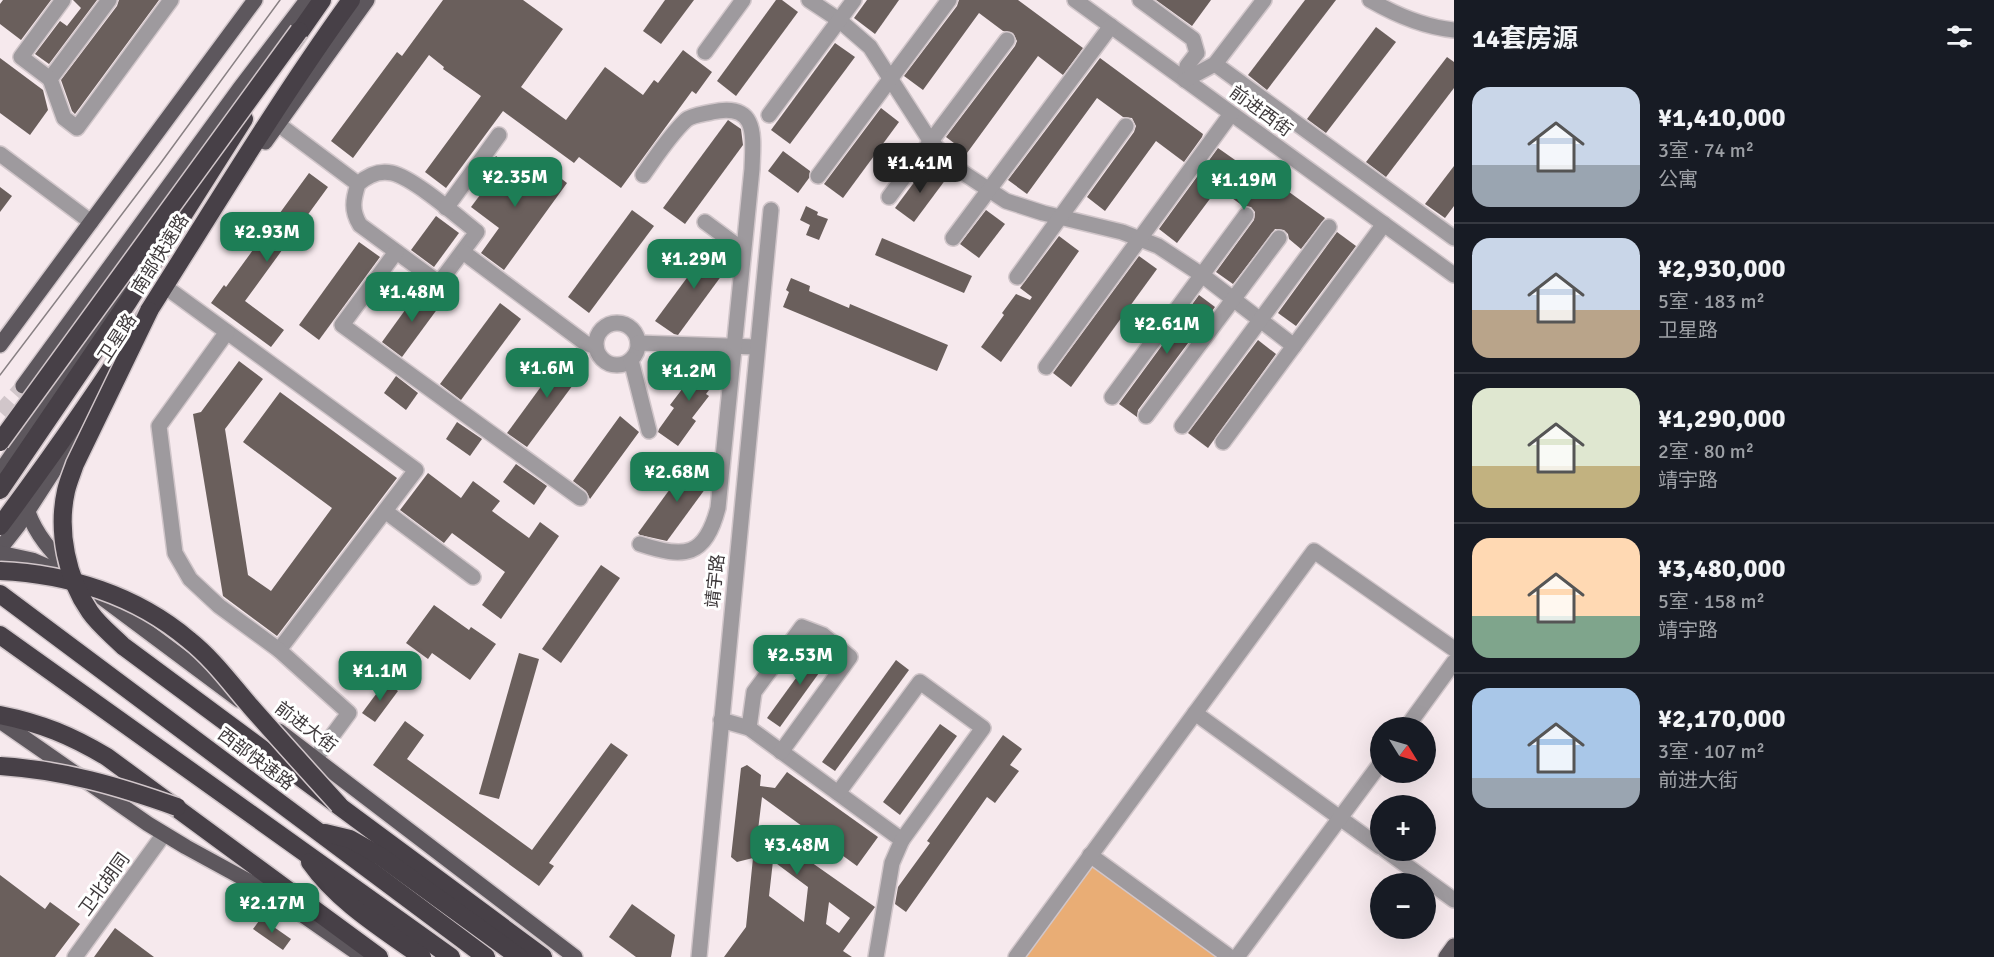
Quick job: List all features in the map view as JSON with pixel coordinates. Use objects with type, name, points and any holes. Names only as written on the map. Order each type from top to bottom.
[{"type":"highway","name":"南部快速路","points":[[0,490],[128,303],[299,32],[322,0]]},
{"type":"highway","name":"南部快速路","points":[[0,526],[53,453],[149,311],[287,93],[351,0]]},
{"type":"highway","points":[[0,442],[299,32]]},
{"type":"highway","points":[[149,311],[75,464],[66,491],[62,535],[67,559],[80,596],[91,613],[109,633],[143,662],[543,957]]},
{"type":"highway","points":[[0,571],[41,574],[100,589],[148,611],[169,624],[213,662],[339,805]]},
{"type":"highway","name":"西部快速路","points":[[0,594],[484,955]]},
{"type":"highway","points":[[0,635],[451,957]]},
{"type":"highway","points":[[0,716],[46,727],[81,741],[107,756],[379,957]]},
{"type":"highway","points":[[0,766],[98,781],[177,807]]},
{"type":"highway","points":[[318,832],[350,839],[380,856],[519,957]]},
{"type":"highway","points":[[303,853],[321,878],[360,913],[422,957]]},
{"type":"main road","points":[[0,345],[255,0]]},
{"type":"main road","points":[[23,386],[240,88],[307,0]]},
{"type":"main road","name":"卫星路","points":[[0,472],[111,310],[232,115],[312,0]]},
{"type":"main road","name":"卫星路","points":[[0,551],[171,291],[253,159],[367,0]]},
{"type":"main road","points":[[27,512],[46,546],[86,587]]},
{"type":"main road","name":"前进大街","points":[[0,551],[58,570],[125,614],[574,957]]},
{"type":"main road","points":[[0,721],[164,834],[274,895],[363,957]]},
{"type":"main road","points":[[1446,957],[1454,946]]},
{"type":"street","points":[[63,0],[21,57],[50,79],[64,118],[77,128],[171,0]]},
{"type":"street","points":[[50,79],[109,0]]},
{"type":"street","points":[[705,52],[743,0]]},
{"type":"street","points":[[809,0],[839,20],[870,47],[931,142],[962,172],[1006,201],[1043,213],[1086,222],[1158,246],[1202,275],[1294,346]]},
{"type":"street","points":[[769,115],[854,0]]},
{"type":"street","points":[[818,176],[948,0]]},
{"type":"street","name":"前进西街","points":[[1075,0],[1454,275]]},
{"type":"street","points":[[1140,0],[1193,39],[1197,53],[1187,66],[1185,80]]},
{"type":"street","points":[[1185,80],[1215,64],[1264,0]]},
{"type":"street","points":[[1370,0],[1400,16],[1434,28],[1454,30]]},
{"type":"street","points":[[953,238],[1111,26]]},
{"type":"street","points":[[889,198],[1007,40]]},
{"type":"street","points":[[1215,64],[1454,238]]},
{"type":"street","points":[[640,544],[661,551],[687,553],[702,543],[712,528],[718,508],[752,169],[753,132],[747,118],[721,110],[688,118],[643,175]]},
{"type":"street","points":[[1046,367],[1231,114]]},
{"type":"street","points":[[278,124],[358,184]]},
{"type":"street","points":[[1017,277],[1126,126]]},
{"type":"street","points":[[446,208],[499,135]]},
{"type":"street","points":[[0,154],[91,222]]},
{"type":"street","points":[[379,172],[392,173],[408,179],[446,208],[477,232],[439,284],[360,225],[354,216],[352,201],[358,184],[367,176],[379,172]]},
{"type":"street","name":"靖宇路","points":[[699,957],[771,210]]},
{"type":"street","points":[[1112,396],[1246,215]]},
{"type":"street","points":[[705,222],[743,250]]},
{"type":"street","points":[[1223,442],[1384,224]]},
{"type":"street","points":[[1182,426],[1329,227]]},
{"type":"street","points":[[1146,416],[1279,238]]},
{"type":"street","points":[[396,252],[342,325],[580,498]]},
{"type":"street","points":[[463,252],[585,343],[596,347]]},
{"type":"street","points":[[171,291],[416,470],[279,650]]},
{"type":"street","points":[[613,323],[620,323],[631,328],[638,343],[635,355],[621,365],[610,364],[601,357],[596,347],[602,329],[613,323]]},
{"type":"street","points":[[227,332],[159,426],[175,553],[190,579],[211,599],[279,650],[349,713],[315,759]]},
{"type":"street","points":[[638,343],[758,347]]},
{"type":"street","points":[[631,360],[649,431]]},
{"type":"street","points":[[385,511],[473,577]]},
{"type":"street","points":[[1016,957],[1314,551],[1454,649]]},
{"type":"street","points":[[749,728],[754,692],[802,627],[823,635],[850,657],[781,752]]},
{"type":"street","points":[[1414,717],[1454,662]]},
{"type":"street","points":[[838,793],[920,682],[983,728],[902,840],[892,863],[876,957]]},
{"type":"street","points":[[1195,713],[1370,840]]},
{"type":"street","points":[[721,720],[749,728],[902,840]]},
{"type":"street","points":[[1237,957],[1370,778]]},
{"type":"street","name":"卫北胡同","points":[[75,957],[164,834]]},
{"type":"street","points":[[1090,855],[1230,957]]},
{"type":"street","points":[[1400,861],[1454,900]]},
{"type":"shaded area","points":[[1090,855],[1230,957],[1016,957]]},
{"type":"building","points":[[3,0],[51,0],[21,40],[0,24],[0,4]]},
{"type":"building","points":[[73,0],[97,0],[49,64],[35,54],[60,21],[67,26],[81,8]]},
{"type":"building","points":[[119,0],[159,0],[75,114],[61,80],[117,6]]},
{"type":"building","points":[[443,0],[523,0],[563,29],[521,87],[566,120],[605,67],[643,95],[654,80],[658,83],[683,50],[712,72],[696,94],[692,91],[621,188],[579,157],[574,163],[503,111],[446,188],[425,172],[481,96],[443,69],[444,67],[429,55],[353,158],[331,141],[397,52],[402,56]]},
{"type":"building","points":[[665,0],[694,0],[661,44],[643,31]]},
{"type":"building","points":[[776,0],[782,0],[798,12],[736,96],[717,81]]},
{"type":"building","points":[[867,0],[899,0],[875,34],[854,18]]},
{"type":"building","points":[[959,0],[1018,0],[1083,48],[1063,75],[1038,56],[967,153],[946,137],[1015,46],[1017,41],[1013,33],[1003,31],[979,13],[923,90],[904,76],[957,6]]},
{"type":"building","points":[[1156,0],[1211,0],[1192,26]]},
{"type":"building","points":[[1305,0],[1336,0],[1267,90],[1248,75]]},
{"type":"building","points":[[1376,27],[1396,42],[1326,133],[1307,119]]},
{"type":"building","points":[[835,43],[855,57],[790,144],[771,130]]},
{"type":"building","points":[[1447,57],[1454,62],[1454,88],[1386,177],[1366,162]]},
{"type":"building","points":[[0,58],[43,90],[48,110],[30,135],[0,113]]},
{"type":"building","points":[[1100,58],[1203,134],[1202,137],[1184,162],[1156,141],[1105,211],[1087,197],[1136,126],[1132,118],[1123,117],[1097,98],[1027,194],[1008,180]]},
{"type":"building","points":[[881,108],[899,122],[843,198],[824,184]]},
{"type":"building","points":[[728,120],[741,129],[743,145],[685,224],[663,208]]},
{"type":"building","points":[[1218,148],[1275,188],[1278,184],[1325,218],[1301,249],[1289,239],[1284,230],[1275,229],[1233,284],[1216,272],[1254,220],[1255,212],[1251,207],[1243,206],[1218,188],[1177,243],[1159,229]]},
{"type":"building","points":[[783,151],[810,171],[809,178],[798,193],[768,171]]},
{"type":"building","points":[[496,156],[533,183],[545,166],[567,183],[504,270],[481,253],[499,228],[471,207],[495,175],[486,169]]},
{"type":"building","points":[[927,165],[946,179],[914,222],[895,208]]},
{"type":"building","points":[[1454,166],[1454,206],[1445,218],[1425,204]]},
{"type":"building","points":[[309,173],[328,187],[245,301],[284,330],[271,347],[211,303],[224,285],[226,287]]},
{"type":"building","points":[[0,187],[12,196],[0,212]]},
{"type":"building","points":[[806,206],[818,212],[817,215],[828,219],[819,240],[806,235],[810,225],[800,220]]},
{"type":"building","points":[[632,210],[654,226],[589,313],[568,297]]},
{"type":"building","points":[[986,210],[1005,224],[979,258],[960,244]]},
{"type":"building","points":[[436,216],[459,233],[434,267],[411,250]]},
{"type":"building","points":[[1337,232],[1356,246],[1296,326],[1278,313]]},
{"type":"building","points":[[1059,236],[1079,251],[1001,362],[981,347],[1016,294],[1030,300],[1032,297],[1020,288]]},
{"type":"building","points":[[882,238],[972,276],[964,293],[875,255]]},
{"type":"building","points":[[359,242],[380,257],[319,340],[299,325]]},
{"type":"building","points":[[712,244],[733,260],[678,335],[674,334],[655,321]]},
{"type":"building","points":[[1139,256],[1157,269],[1071,387],[1053,373]]},
{"type":"building","points":[[791,278],[810,286],[809,291],[849,308],[850,304],[948,345],[937,371],[783,307]]},
{"type":"building","points":[[421,288],[441,304],[402,357],[382,342]]},
{"type":"building","points":[[1199,295],[1215,307],[1138,410],[1137,417],[1119,404]]},
{"type":"building","points":[[500,303],[521,319],[461,400],[440,384]]},
{"type":"building","points":[[1258,340],[1276,354],[1208,448],[1188,433]]},
{"type":"building","points":[[567,351],[587,366],[527,447],[507,433]]},
{"type":"building","points":[[699,358],[721,374],[706,394],[709,396],[692,418],[696,421],[678,446],[658,432],[674,408],[670,405],[686,384],[683,381]]},
{"type":"building","points":[[239,361],[263,379],[225,429],[248,575],[271,591],[332,508],[243,442],[280,392],[397,478],[277,636],[223,596],[193,414],[201,412]]},
{"type":"building","points":[[396,376],[418,393],[406,410],[384,393]]},
{"type":"building","points":[[620,416],[639,432],[590,499],[586,491],[573,481]]},
{"type":"building","points":[[457,422],[482,439],[470,456],[446,439]]},
{"type":"building","points":[[691,460],[711,475],[711,481],[667,541],[640,535],[638,533]]},
{"type":"building","points":[[516,464],[547,486],[534,505],[503,482]]},
{"type":"building","points":[[428,473],[461,498],[473,481],[500,501],[492,511],[529,538],[540,522],[559,536],[501,619],[482,605],[505,572],[452,533],[444,543],[400,510]]},
{"type":"building","points":[[601,565],[620,578],[561,663],[542,649]]},
{"type":"building","points":[[434,605],[469,630],[471,627],[496,644],[470,680],[432,653],[428,659],[406,643]]},
{"type":"building","points":[[820,645],[832,655],[780,727],[767,718]]},
{"type":"building","points":[[519,653],[539,659],[499,799],[479,794]]},
{"type":"building","points":[[896,660],[909,670],[835,771],[822,762]]},
{"type":"building","points":[[385,682],[398,691],[375,722],[362,713]]},
{"type":"building","points":[[405,721],[424,735],[407,759],[532,850],[611,743],[628,755],[549,863],[554,866],[539,886],[373,765]]},
{"type":"building","points":[[940,724],[957,736],[900,815],[883,802]]},
{"type":"building","points":[[1003,735],[1022,749],[1010,765],[1019,771],[995,803],[987,797],[906,912],[895,904],[898,887],[930,843],[927,841]]},
{"type":"building","points":[[747,765],[761,775],[760,786],[775,788],[787,772],[878,837],[857,866],[762,797],[755,855],[771,834],[875,907],[843,951],[852,957],[724,957],[746,927],[753,858],[737,862],[731,857],[741,768]],"holes":[[[773,861],[808,887],[804,922],[769,896]],[[829,902],[850,918],[839,933],[826,924]]]},
{"type":"building","points":[[0,875],[45,909],[50,902],[80,924],[55,957],[0,957]]},
{"type":"building","points":[[632,904],[675,935],[671,957],[636,957],[609,937]]},
{"type":"building","points":[[261,918],[291,939],[283,950],[253,929]]},
{"type":"building","points":[[115,928],[154,957],[94,957]]},
{"type":"tunnel","points":[[0,412],[23,386]]},
{"type":"tram line","points":[[0,375],[160,164],[280,0]]}]
